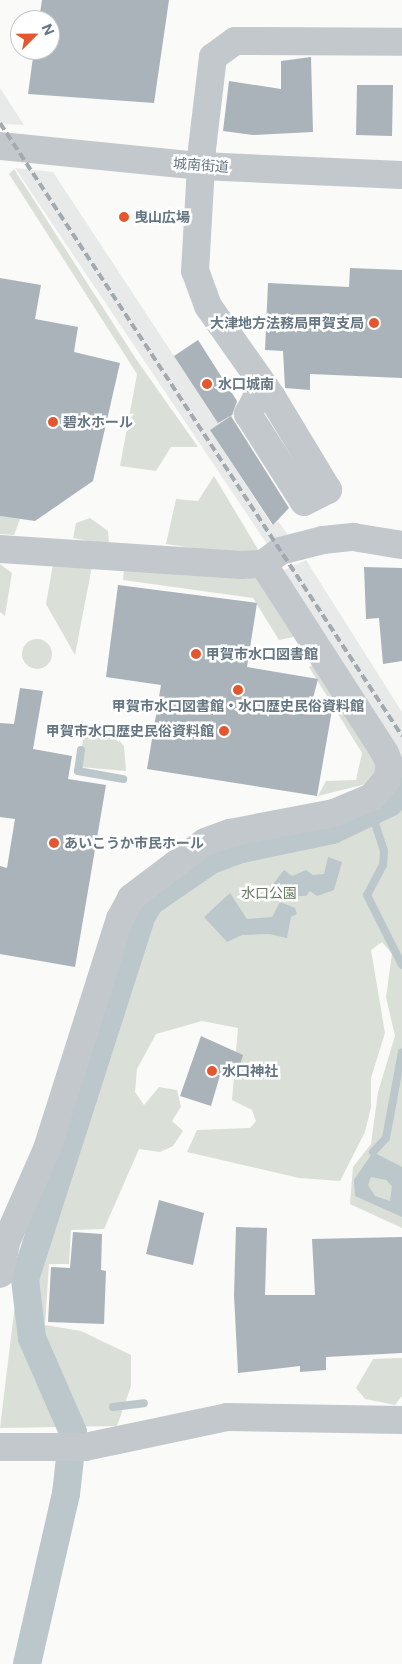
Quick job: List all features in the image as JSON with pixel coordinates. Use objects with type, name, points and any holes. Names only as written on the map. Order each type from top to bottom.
[{"type":"street","points":[[263,385],[208,306],[195,271],[201,166],[213,57],[235,41],[402,42]]},
{"type":"street","name":"城南街道","points":[[0,146],[201,166],[402,175]]},
{"type":"street","points":[[0,549],[141,560],[263,564],[280,551],[323,540],[353,537],[402,545]]},
{"type":"street","points":[[0,1274],[6,1242],[47,1149],[120,919],[131,898],[205,842],[230,833],[334,813],[372,797],[386,778],[390,765],[385,753],[263,564]]},
{"type":"street","points":[[0,1447],[77,1447],[227,1417],[402,1420]]},
{"type":"shaded area","points":[[0,88],[24,125],[0,124]]},
{"type":"shaded area","points":[[15,168],[53,172],[174,356],[220,375],[242,409],[210,430],[272,525],[278,521],[293,542],[271,550]]},
{"type":"shaded area","points":[[306,560],[402,712],[402,757],[282,571]]},
{"type":"shaded area","points":[[328,857],[342,862],[334,890],[317,896],[310,891],[306,896],[293,896],[273,884],[284,870],[292,876],[306,870],[313,875],[324,874]]},
{"type":"shaded area","points":[[230,893],[247,919],[272,917],[280,902],[295,908],[297,914],[291,917],[287,938],[269,934],[242,935],[227,942],[204,917]]},
{"type":"shaded area","points":[[373,1152],[402,1167],[402,1217],[355,1196],[354,1180]],"holes":[[[371,1177],[386,1180],[392,1186],[390,1201],[375,1196],[368,1185]]]},
{"type":"green space","points":[[14,169],[136,359],[198,447],[171,447],[156,471],[120,466],[137,374],[9,174]]},
{"type":"green space","points":[[214,476],[259,551],[234,554],[166,544],[176,499],[198,501]]},
{"type":"green space","points":[[0,516],[20,519],[14,535],[0,534]]},
{"type":"green space","points":[[90,518],[108,531],[109,545],[73,538],[76,523]]},
{"type":"green space","points":[[0,564],[12,573],[5,616],[0,612]]},
{"type":"green space","points":[[53,564],[92,566],[75,655],[46,604]]},
{"type":"green space","points":[[124,570],[262,578],[298,636],[279,640],[253,598],[123,580]]},
{"type":"green space","points":[[37,639],[48,643],[52,654],[48,665],[37,669],[26,665],[22,654],[26,643]]},
{"type":"green space","points":[[318,662],[379,760],[370,783],[318,796],[326,781],[356,780],[362,753],[309,667]]},
{"type":"green space","points":[[94,724],[111,731],[124,746],[126,771],[80,767],[84,727]]},
{"type":"green space","name":"水口公園","points":[[402,789],[402,1228],[350,1204],[353,1167],[371,1144],[378,1092],[395,1036],[386,997],[392,954],[382,942],[371,950],[385,1033],[371,1078],[371,1107],[365,1132],[340,1181],[299,1178],[187,1152],[197,1130],[250,1128],[256,1121],[252,1110],[232,1100],[238,1028],[202,1021],[156,1034],[137,1069],[135,1092],[144,1105],[159,1087],[177,1090],[181,1107],[172,1121],[183,1131],[173,1146],[160,1152],[139,1149],[104,1229],[71,1230],[69,1264],[49,1264],[45,1325],[81,1331],[131,1355],[131,1386],[117,1426],[0,1428],[17,1288],[114,966],[144,899],[216,851],[384,803]]},
{"type":"green space","points":[[402,1358],[402,1396],[395,1405],[365,1399],[356,1388],[373,1359]]},
{"type":"building","points":[[42,0],[169,0],[154,103],[28,94],[33,60],[60,60],[60,10],[40,10]]},
{"type":"building","points":[[311,57],[313,132],[253,135],[223,131],[229,81],[281,89],[281,61]]},
{"type":"building","points":[[357,85],[393,85],[392,136],[356,135]]},
{"type":"building","points":[[350,268],[402,270],[402,378],[310,374],[310,390],[285,388],[283,351],[265,350],[268,283],[349,287]]},
{"type":"building","name":"碧水ホール","points":[[0,278],[41,285],[35,319],[78,327],[74,352],[120,363],[93,481],[35,521],[0,516]]},
{"type":"building","name":"水口城南","points":[[198,340],[237,401],[232,415],[218,423],[174,356]]},
{"type":"building","points":[[231,416],[289,508],[273,525],[210,430]]},
{"type":"building","points":[[364,567],[402,568],[402,661],[383,664],[379,618],[366,619]]},
{"type":"building","name":"甲賀市水口図書館・水口歴史民俗資料館","points":[[118,585],[257,603],[247,667],[318,679],[311,706],[332,710],[317,796],[147,769],[161,685],[106,677]]},
{"type":"building","name":"あいこうか市民ホール","points":[[20,688],[43,691],[33,749],[72,756],[68,779],[106,785],[75,967],[0,954],[0,866],[7,868],[15,819],[0,817],[0,723],[14,724]]},
{"type":"building","name":"水口神社","points":[[201,1036],[243,1055],[236,1078],[221,1072],[211,1106],[180,1096]]},
{"type":"building","points":[[159,1200],[204,1213],[193,1265],[146,1254]]},
{"type":"building","points":[[236,1227],[267,1228],[265,1295],[315,1295],[312,1239],[402,1237],[402,1353],[326,1357],[326,1370],[300,1372],[300,1366],[238,1373],[234,1295]]},
{"type":"building","points":[[73,1232],[102,1234],[101,1270],[106,1271],[104,1324],[48,1322],[51,1267],[70,1268]]},
{"type":"waterway","points":[[81,750],[78,771],[123,779]]},
{"type":"waterway","points":[[27,1664],[66,1494],[73,1432],[32,1338],[25,1279],[141,917],[150,902],[211,860],[242,849],[332,830],[389,803],[402,790]]},
{"type":"waterway","points":[[371,811],[384,851],[383,865],[367,895],[402,965]]},
{"type":"waterway","points":[[373,1152],[386,1138],[402,1052]]},
{"type":"waterway","points":[[113,1407],[144,1403]]},
{"type":"waterway","points":[[64,1408],[71,1407]]},
{"type":"railway","points":[[0,123],[402,736]]},
{"type":"place","name":"曳山広場","points":[[124,217]]},
{"type":"place","name":"大津地方法務局甲賀支局","points":[[374,323]]},
{"type":"place","name":"水口城南","points":[[207,384]]},
{"type":"place","name":"碧水ホール","points":[[53,422]]},
{"type":"place","name":"甲賀市水口図書館","points":[[196,654]]},
{"type":"place","name":"甲賀市水口図書館・水口歴史民俗資料館","points":[[238,690]]},
{"type":"place","name":"甲賀市水口歴史民俗資料館","points":[[224,731]]},
{"type":"place","name":"あいこうか市民ホール","points":[[54,843]]},
{"type":"place","name":"水口神社","points":[[212,1071]]}]
